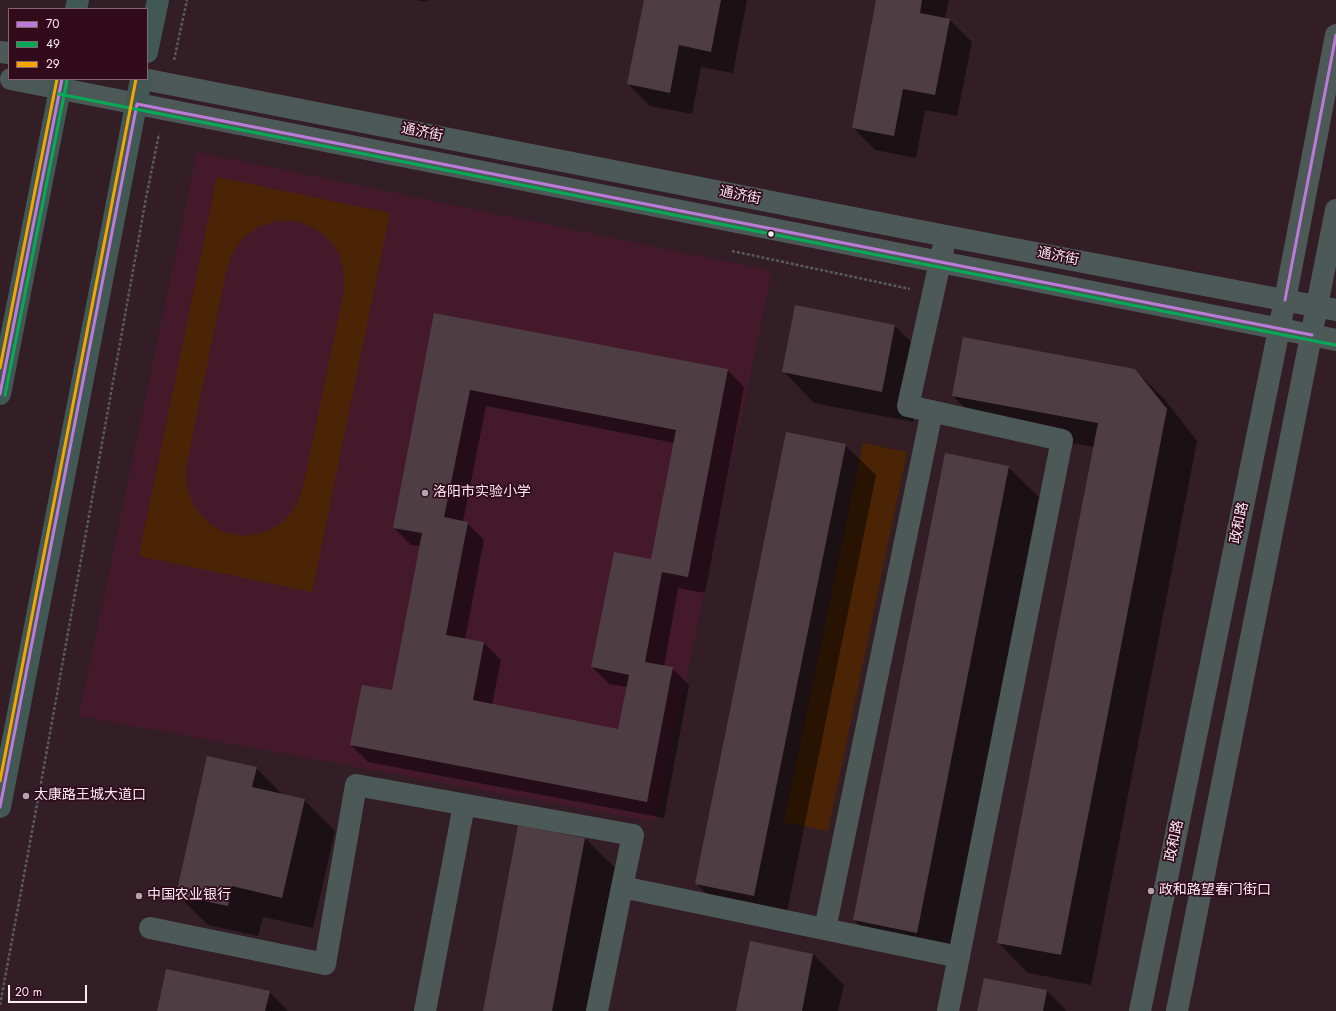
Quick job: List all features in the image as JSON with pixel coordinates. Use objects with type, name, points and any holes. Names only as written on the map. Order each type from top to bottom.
[{"type":"main road","points":[[148,47],[158,0]]},
{"type":"main road","points":[[0,807],[142,80]]},
{"type":"main road","points":[[0,394],[61,84]]},
{"type":"street","name":"政和路","points":[[1140,1011],[1286,300],[1336,35]]},
{"type":"street","name":"通济街","points":[[20,80],[61,84],[137,104],[1336,340]]},
{"type":"street","name":"通济街","points":[[147,80],[946,236],[1327,308]]},
{"type":"street","points":[[1177,1011],[1312,335],[1327,308],[1336,210]]},
{"type":"street","points":[[946,236],[908,406],[1062,440],[948,1011]]},
{"type":"street","points":[[825,929],[932,411]]},
{"type":"street","points":[[150,928],[325,964],[356,785],[633,835],[597,1011]]},
{"type":"street","points":[[425,1011],[464,805]]},
{"type":"street","points":[[622,887],[959,957]]},
{"type":"path","points":[[169,84],[187,0]]},
{"type":"path","points":[[0,1005],[146,198],[164,109]]},
{"type":"path","points":[[732,251],[933,294]]},
{"type":"shaded area","name":"洛阳市实验小学","points":[[197,152],[772,271],[656,822],[79,716]]},
{"type":"shaded area","points":[[217,177],[390,213],[312,592],[139,556]],"holes":[[[276,221],[295,221],[313,227],[328,238],[339,254],[344,272],[344,291],[303,487],[297,505],[284,521],[266,532],[246,536],[226,533],[208,523],[194,507],[187,489],[186,468],[226,272],[232,254],[243,238],[258,227]]]},
{"type":"shaded area","points":[[863,443],[907,452],[828,831],[784,822]]},
{"type":"building","points":[[644,0],[721,0],[711,52],[679,45],[670,93],[627,84]]},
{"type":"building","points":[[876,0],[922,0],[920,13],[950,19],[935,95],[903,89],[894,136],[852,128]]},
{"type":"building","points":[[795,305],[895,325],[882,392],[782,372]]},
{"type":"building","points":[[434,313],[728,369],[688,577],[662,572],[645,662],[673,667],[647,802],[350,745],[362,685],[392,690],[422,533],[393,528]],"holes":[[[470,390],[676,430],[651,559],[614,552],[591,667],[629,675],[618,729],[473,700],[484,642],[446,635],[468,522],[444,517]]]},
{"type":"building","points":[[963,337],[1135,369],[1167,409],[1061,955],[997,943],[1098,423],[952,396]]},
{"type":"building","points":[[786,432],[846,444],[754,896],[695,884]]},
{"type":"building","points":[[945,453],[1009,466],[917,933],[853,920]]},
{"type":"building","points":[[207,756],[257,767],[252,787],[305,799],[282,898],[232,886],[228,906],[176,895]]},
{"type":"building","points":[[518,825],[585,838],[552,1011],[483,1011]]},
{"type":"building","points":[[750,941],[813,954],[802,1011],[736,1011]]},
{"type":"building","points":[[166,969],[270,991],[265,1011],[157,1011]]},
{"type":"building","points":[[984,978],[1047,990],[1043,1011],[977,1011]]},
{"type":"transit line","name":"70","points":[[1285,300],[1336,35]]},
{"type":"transit line","name":"29","points":[[0,368],[57,80]]},
{"type":"transit line","name":"70","points":[[0,394],[62,80]]},
{"type":"transit line","name":"49","points":[[5,395],[67,80]]},
{"type":"transit line","name":"29","points":[[0,781],[136,80]]},
{"type":"transit line","name":"49","points":[[59,94],[1335,345]]},
{"type":"transit line","name":"70","points":[[137,104],[1312,335]]},
{"type":"transit line","name":"70","points":[[0,807],[137,104]]},
{"type":"place","name":"洛阳市实验小学","points":[[425,493]]},
{"type":"place","name":"太康路王城大道口","points":[[26,796]]},
{"type":"place","name":"政和路望春门街口","points":[[1151,891]]},
{"type":"place","name":"中国农业银行","points":[[139,896]]}]
